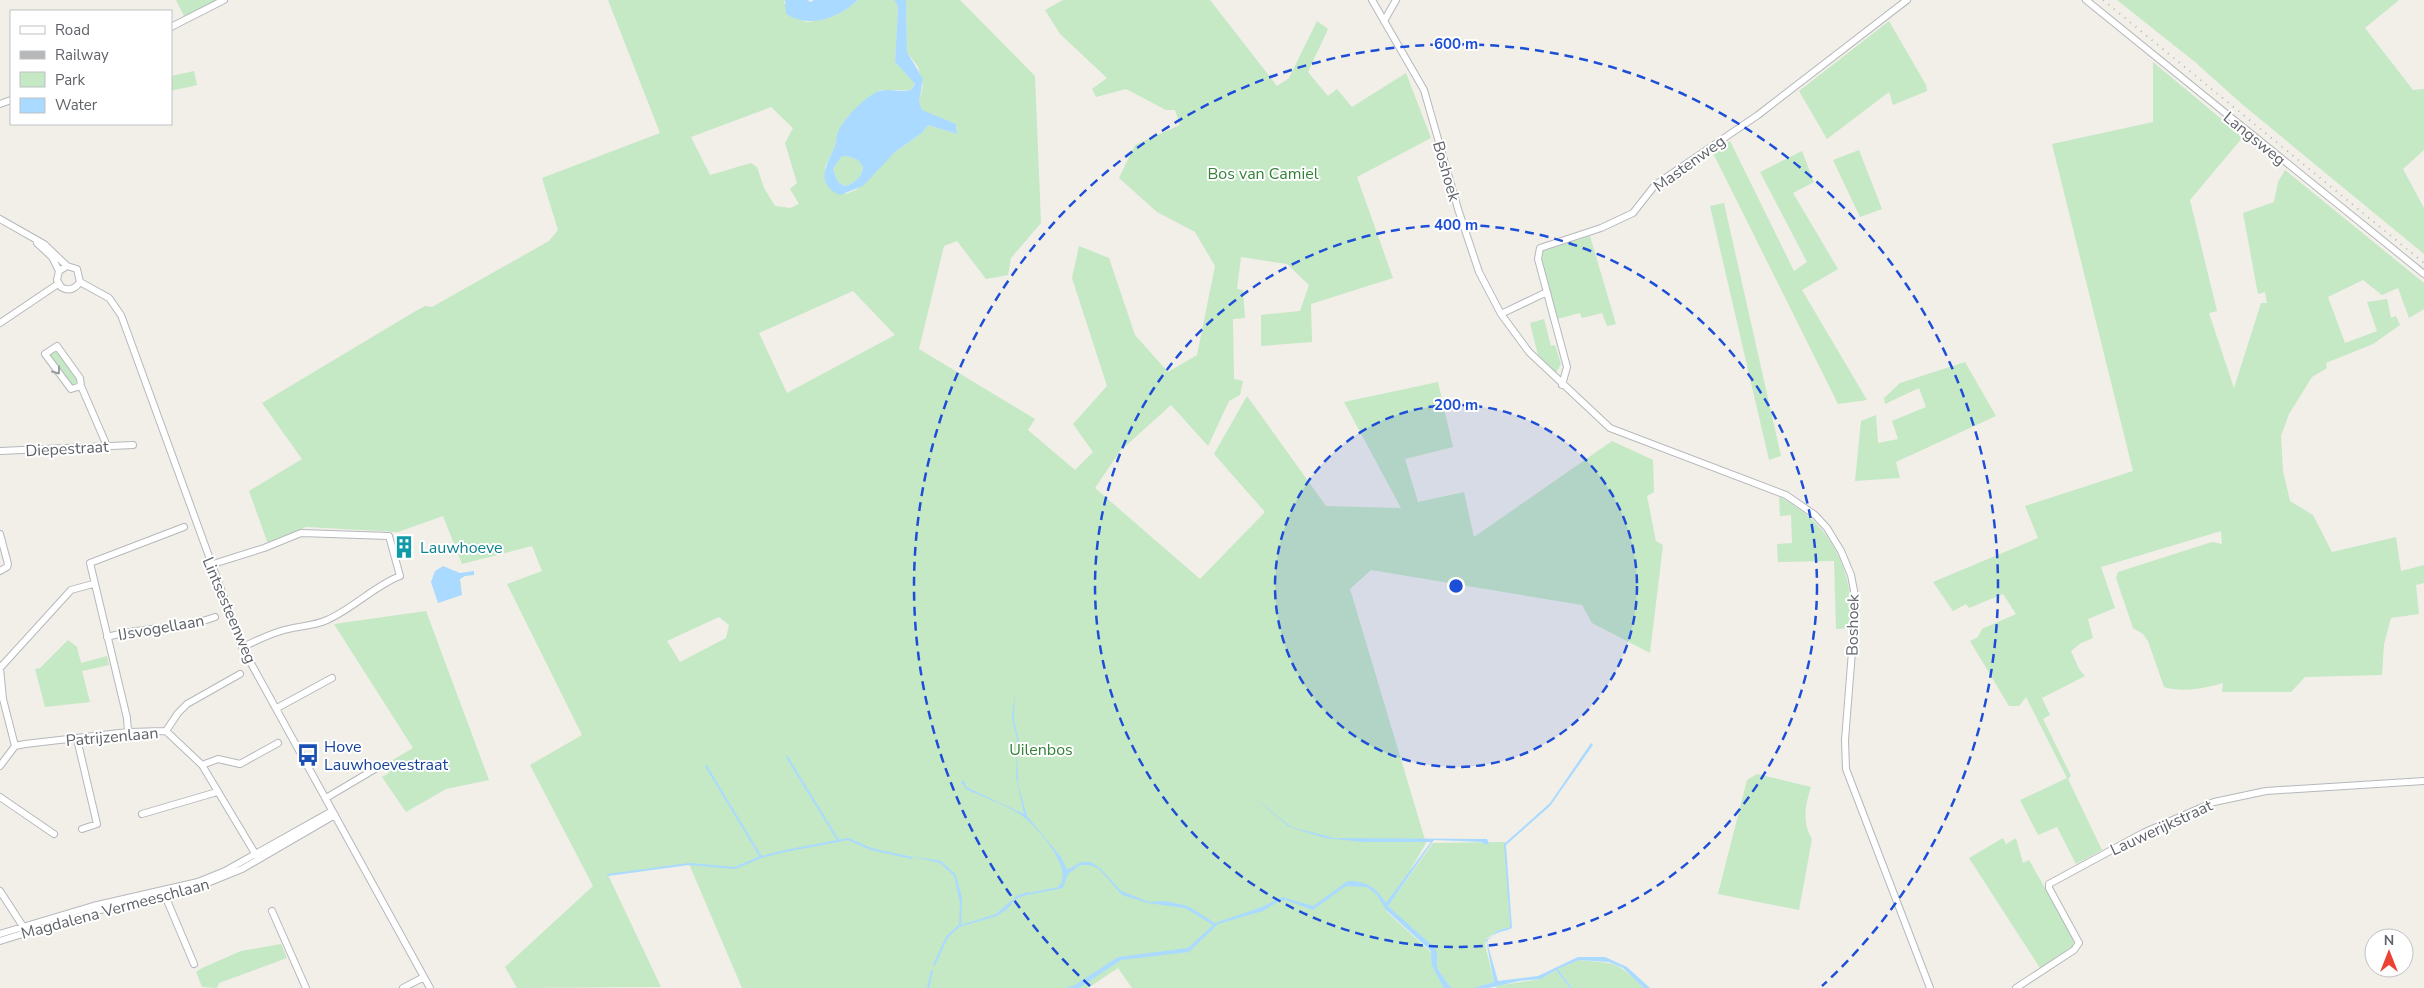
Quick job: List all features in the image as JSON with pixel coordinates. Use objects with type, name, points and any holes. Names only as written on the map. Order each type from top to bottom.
[{"type":"street","points":[[172,26],[224,0]]},
{"type":"street","name":"Boshoek","points":[[1372,0],[1424,90],[1466,236],[1479,272],[1500,314],[1529,352],[1610,428],[1786,495],[1815,515],[1841,551],[1851,575],[1856,601],[1844,740],[1846,769],[1930,988]]},
{"type":"street","points":[[1384,21],[1396,0]]},
{"type":"street","name":"Mastenweg","points":[[1547,292],[1538,259],[1540,248],[1602,228],[1633,213],[1655,185],[1758,114],[1908,0]]},
{"type":"street","name":"Langsweg","points":[[2086,0],[2424,274]]},
{"type":"street","name":"Lintsesteenweg","points":[[0,219],[53,251],[67,266],[74,267],[79,272],[80,282],[109,298],[121,316],[169,444],[210,565],[242,647],[430,988]]},
{"type":"street","name":"Lintsesteenweg","points":[[32,238],[52,257],[59,271]]},
{"type":"street","points":[[58,284],[59,271],[67,266]]},
{"type":"street","points":[[58,284],[64,289],[69,290],[76,287],[80,282]]},
{"type":"street","points":[[0,323],[58,284]]},
{"type":"street","points":[[1500,314],[1547,292],[1567,367],[1562,385]]},
{"type":"street","points":[[81,386],[71,389],[45,354],[58,346],[80,378],[81,386],[107,446]]},
{"type":"street","name":"Diepestraat","points":[[0,451],[133,445]]},
{"type":"street","points":[[128,732],[127,718],[93,584],[90,563],[184,527]]},
{"type":"street","points":[[210,565],[264,548],[301,533],[389,536],[400,576],[389,580],[379,589],[327,620],[307,627],[277,632],[242,647]]},
{"type":"street","points":[[0,534],[8,567],[0,571]]},
{"type":"street","points":[[0,766],[15,746],[2,699],[0,676],[3,664],[71,590],[78,586],[93,584]]},
{"type":"street","name":"IJsvogellaan","points":[[107,637],[131,630],[194,624],[215,617]]},
{"type":"street","points":[[166,731],[178,713],[187,704],[240,674]]},
{"type":"street","points":[[277,708],[332,678]]},
{"type":"street","name":"Patrijzenlaan","points":[[15,746],[128,732],[166,731],[202,765],[256,856]]},
{"type":"street","points":[[77,739],[97,824],[82,829]]},
{"type":"street","points":[[202,765],[218,760],[240,764],[278,743]]},
{"type":"street","points":[[326,798],[380,766]]},
{"type":"street","name":"Lauwerijkstraat","points":[[2016,988],[2074,950],[2079,943],[2049,888],[2049,884],[2143,833],[2186,813],[2242,795],[2332,785],[2424,781]]},
{"type":"street","points":[[142,814],[217,792]]},
{"type":"street","points":[[0,797],[54,834]]},
{"type":"street","name":"Magdalena Vermeeschlaan","points":[[0,934],[24,929],[92,906],[163,893],[216,875],[256,856],[333,813]]},
{"type":"street","points":[[0,891],[24,929]]},
{"type":"street","points":[[163,893],[194,964]]},
{"type":"street","points":[[272,911],[306,988]]},
{"type":"street","name":"Magdalena Vermeeschlaan","points":[[0,941],[24,929]]},
{"type":"street","points":[[403,988],[424,977]]},
{"type":"green space","points":[[176,0],[216,0],[216,1],[185,18]]},
{"type":"green space","points":[[608,0],[785,0],[784,3],[805,22],[834,16],[858,0],[894,0],[898,7],[895,62],[915,83],[911,90],[880,90],[848,116],[837,134],[835,146],[825,167],[826,184],[846,194],[856,190],[895,152],[922,133],[928,125],[957,134],[956,124],[927,114],[922,110],[919,102],[923,85],[918,67],[907,52],[906,0],[960,0],[1035,76],[1041,223],[1011,258],[1008,275],[986,279],[957,241],[944,246],[919,349],[1035,419],[1028,430],[1075,470],[1093,452],[1073,424],[1107,386],[1072,278],[1079,246],[1109,258],[1135,335],[1168,372],[1197,355],[1215,266],[1195,232],[1157,212],[1119,178],[1135,145],[1180,125],[1175,110],[1166,110],[1126,89],[1096,97],[1092,89],[1107,78],[1060,34],[1045,10],[1063,0],[1210,0],[1277,86],[1289,78],[1317,21],[1328,29],[1308,72],[1328,96],[1337,89],[1352,107],[1406,73],[1431,138],[1357,177],[1393,278],[1311,304],[1312,342],[1261,346],[1261,315],[1300,311],[1309,285],[1287,264],[1241,257],[1237,289],[1243,290],[1245,318],[1233,319],[1234,379],[1243,381],[1240,395],[1229,401],[1208,446],[1171,405],[1120,451],[1095,488],[1200,579],[1265,512],[1214,454],[1247,396],[1326,506],[1401,508],[1344,402],[1438,382],[1453,447],[1405,459],[1418,502],[1464,492],[1474,537],[1612,441],[1653,460],[1654,492],[1647,496],[1656,541],[1663,545],[1650,653],[1592,623],[1582,605],[1371,570],[1350,589],[1426,843],[1395,896],[1433,843],[1505,842],[1510,927],[1497,931],[1487,938],[1485,944],[1494,982],[1473,988],[1451,988],[1437,968],[1435,948],[1388,908],[1386,911],[1432,953],[1432,966],[1445,988],[1132,988],[1118,968],[1088,988],[742,988],[689,864],[608,875],[661,987],[517,988],[505,967],[593,886],[530,765],[582,735],[507,584],[542,571],[532,546],[462,564],[443,516],[398,532],[306,527],[268,544],[249,491],[302,459],[262,403],[414,312],[425,306],[432,307],[549,241],[558,230],[542,178],[660,133]],"holes":[[[771,107],[793,128],[785,143],[797,183],[790,189],[799,204],[790,208],[775,206],[764,188],[757,167],[751,163],[710,175],[691,137]],[[853,291],[895,335],[787,393],[759,333]],[[719,617],[729,625],[726,638],[680,662],[667,641]]]},
{"type":"green space","points":[[2117,0],[2399,0],[2365,28],[2413,90],[2424,89],[2424,150],[2403,169],[2424,208],[2424,254],[2243,105],[2195,62]]},
{"type":"green space","points":[[1889,21],[1926,85],[1927,91],[1893,105],[1889,92],[1827,139],[1799,91]]},
{"type":"green space","points":[[2153,62],[2243,137],[2190,200],[2217,311],[2209,313],[2234,388],[2261,303],[2267,303],[2265,292],[2258,294],[2243,213],[2274,202],[2278,182],[2285,170],[2424,283],[2424,309],[2409,318],[2398,288],[2382,295],[2363,280],[2328,297],[2345,343],[2377,331],[2367,302],[2387,299],[2391,318],[2396,316],[2400,325],[2373,344],[2326,363],[2327,368],[2312,377],[2289,414],[2281,436],[2283,471],[2290,501],[2313,515],[2332,552],[2396,537],[2401,571],[2424,565],[2424,583],[2416,585],[2419,614],[2391,618],[2384,644],[2382,675],[2305,677],[2291,692],[2222,692],[2223,683],[2202,688],[2178,690],[2164,687],[2148,641],[2143,634],[2133,628],[2116,578],[2118,572],[2212,542],[2222,544],[2221,531],[2101,567],[2115,608],[2088,619],[2093,638],[2081,643],[2071,651],[2079,669],[2085,676],[2042,698],[2050,715],[2043,719],[2071,776],[2068,779],[2102,850],[2076,864],[2057,827],[2038,835],[2020,800],[2067,778],[2026,697],[2019,706],[2009,706],[1970,641],[1978,637],[1982,629],[2016,614],[2003,594],[1969,608],[1966,604],[1953,611],[1933,582],[2038,538],[2025,506],[2133,471],[2052,144],[2153,122]]},
{"type":"green space","points":[[194,71],[197,85],[172,91],[172,76]]},
{"type":"green space","points":[[1730,141],[1794,271],[1807,262],[1760,172],[1802,151],[1814,182],[1793,193],[1838,269],[1802,290],[1867,400],[1838,404],[1713,153]]},
{"type":"green space","points":[[1859,150],[1882,209],[1860,217],[1833,160]]},
{"type":"green space","points":[[847,156],[858,160],[863,167],[857,179],[845,186],[838,182],[833,169],[841,157]]},
{"type":"green space","points":[[1724,203],[1781,456],[1769,460],[1710,206]]},
{"type":"green space","points":[[1590,236],[1616,324],[1607,326],[1602,313],[1582,318],[1580,313],[1557,319],[1542,263],[1543,251]]},
{"type":"green space","points":[[1544,319],[1551,346],[1555,345],[1561,364],[1556,373],[1538,355],[1530,323]]},
{"type":"green space","points":[[58,349],[77,377],[78,384],[69,384],[50,356],[51,353]]},
{"type":"green space","points":[[1965,362],[1996,416],[1896,462],[1900,478],[1855,481],[1861,421],[1876,415],[1878,443],[1898,439],[1892,421],[1926,407],[1919,388],[1885,404],[1884,398],[1900,383]]},
{"type":"green space","points":[[1779,497],[1813,520],[1833,546],[1841,561],[1850,594],[1852,628],[1836,629],[1834,561],[1778,562],[1777,544],[1792,543],[1791,515],[1780,516]]},
{"type":"green space","points":[[426,611],[489,780],[446,789],[406,812],[382,777],[389,773],[384,765],[413,748],[334,624]]},
{"type":"green space","points":[[68,640],[77,647],[81,663],[107,656],[109,665],[82,671],[90,702],[45,707],[35,669],[40,668]]},
{"type":"green space","points":[[1757,774],[1811,787],[1805,814],[1807,827],[1812,839],[1799,910],[1718,894],[1747,780]]},
{"type":"green space","points":[[2003,838],[2006,844],[2016,838],[2023,863],[2029,860],[2074,939],[2073,946],[2040,968],[1969,858]]},
{"type":"green space","points":[[281,944],[287,958],[219,983],[217,988],[202,987],[196,972],[202,968],[241,951]]},
{"type":"green space","points":[[1579,960],[1615,965],[1627,972],[1644,988],[1572,988],[1558,969]]},
{"type":"green space","points":[[1556,970],[1570,988],[1497,988],[1496,986],[1541,979]]},
{"type":"water","points":[[785,0],[808,0],[810,2],[814,0],[858,0],[833,16],[814,21],[805,21],[786,14]]},
{"type":"water","points":[[894,0],[906,0],[907,52],[923,79],[919,102],[922,110],[956,124],[957,134],[928,125],[922,133],[895,152],[863,186],[840,195],[827,185],[825,173],[835,146],[837,134],[847,117],[877,92],[882,90],[911,90],[915,84],[895,62],[898,7]],"holes":[[[847,156],[858,160],[863,167],[857,179],[845,186],[838,182],[833,169],[841,157]]]},
{"type":"water","points":[[443,566],[460,573],[474,571],[474,575],[465,576],[460,579],[462,595],[438,603],[431,582],[435,571]]},
{"type":"water","points":[[1015,693],[1014,720],[1019,742],[1017,758],[1018,784],[1027,816],[1061,857],[1067,870],[1081,862],[1091,862],[1101,869],[1121,891],[1149,902],[1165,901],[1188,906],[1215,923],[1262,907],[1282,897],[1313,906],[1348,881],[1361,882],[1371,886],[1386,903],[1431,842],[1364,842],[1325,838],[1289,827],[1251,795],[1291,827],[1334,838],[1487,839],[1489,843],[1485,845],[1482,842],[1434,840],[1388,906],[1435,948],[1437,968],[1451,988],[1444,988],[1432,966],[1431,951],[1386,910],[1377,895],[1367,887],[1346,886],[1313,910],[1285,900],[1279,901],[1263,911],[1218,924],[1189,952],[1121,960],[1079,988],[1066,988],[1075,985],[1118,957],[1188,948],[1213,925],[1185,908],[1148,903],[1122,895],[1099,869],[1090,865],[1080,865],[1068,874],[1063,888],[1017,897],[1007,909],[997,916],[959,927],[960,903],[954,876],[940,863],[911,856],[941,861],[956,875],[962,898],[961,925],[996,914],[1018,895],[1058,887],[1062,880],[1062,870],[1058,859],[1034,826],[1018,813],[966,789],[961,782],[964,780],[966,787],[1024,814],[1016,777],[1017,740],[1012,718]]},
{"type":"water","points":[[1591,743],[1593,745],[1550,806],[1506,845],[1512,928],[1491,936],[1487,942],[1498,981],[1538,976],[1578,957],[1605,957],[1627,967],[1650,988],[1644,988],[1623,968],[1609,962],[1579,960],[1558,969],[1572,988],[1556,970],[1541,979],[1519,981],[1489,988],[1473,988],[1494,982],[1486,940],[1497,931],[1510,927],[1504,844],[1550,803]]},
{"type":"waterway","points":[[787,757],[838,840]]},
{"type":"waterway","points":[[706,766],[761,857]]},
{"type":"waterway","points":[[608,875],[689,864],[735,868],[761,857],[848,839],[871,849],[912,858]]},
{"type":"waterway","points":[[1015,898],[1028,893]]},
{"type":"waterway","points":[[1006,909],[1012,901]]},
{"type":"waterway","points":[[934,965],[947,937],[959,926]]},
{"type":"waterway","points":[[928,988],[932,971]]},
{"type":"railway","points":[[2103,0],[2424,263]]},
{"type":"place","name":"Lauwhoeve","points":[[404,547]]},
{"type":"place","name":"Hove Lauwhoevestraat","points":[[308,755]]},
{"type":"park label","name":"Bos van Camiel","points":[[1263,173]]},
{"type":"park label","name":"Uilenbos","points":[[1041,749]]}]
